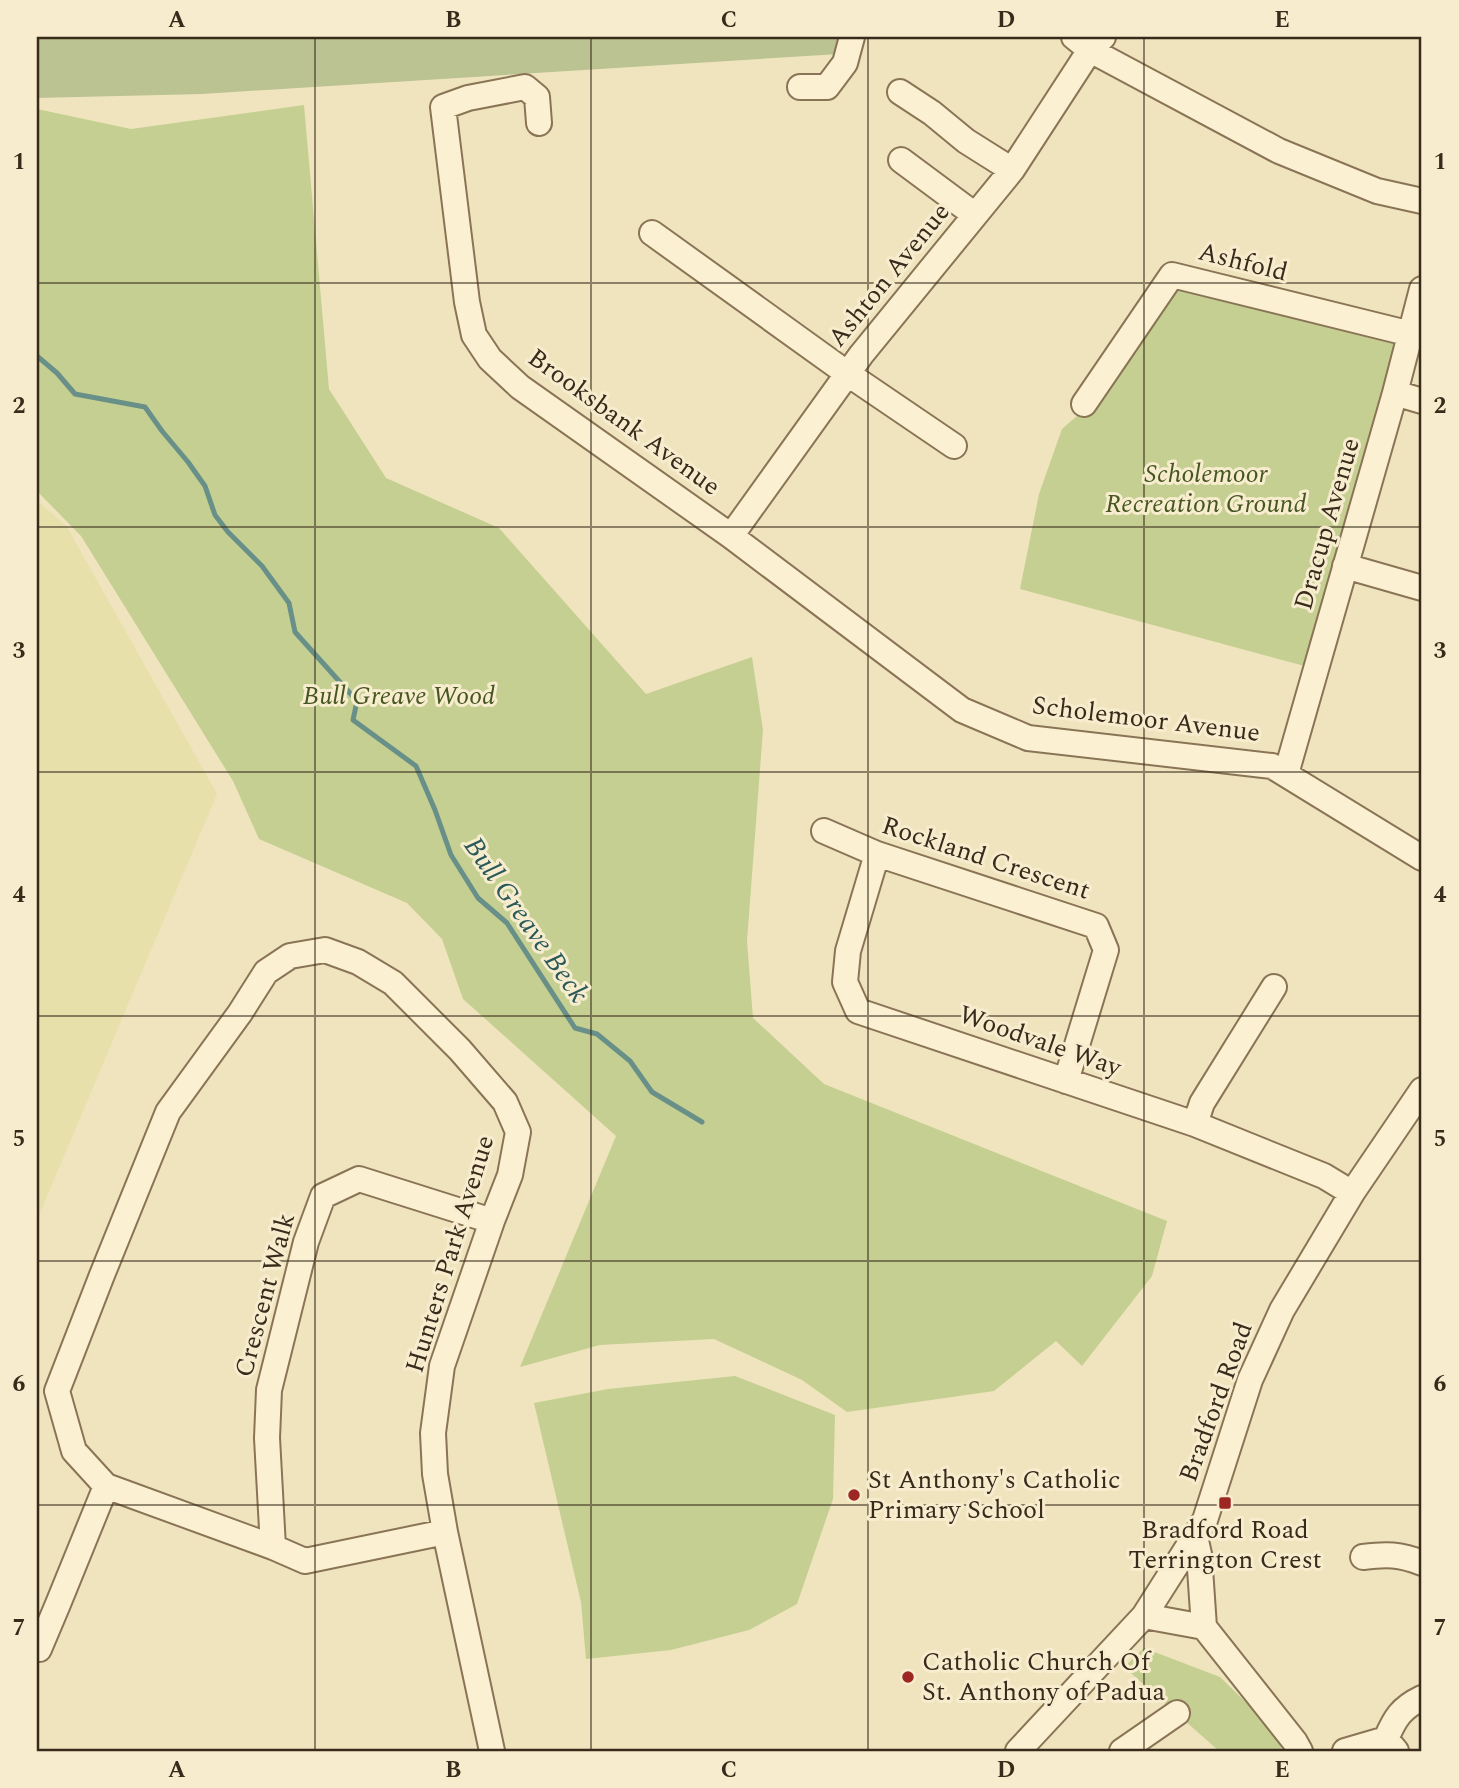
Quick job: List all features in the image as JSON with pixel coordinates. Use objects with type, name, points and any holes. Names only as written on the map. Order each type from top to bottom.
[{"type":"street","points":[[800,87],[827,87],[845,64],[852,37]]},
{"type":"street","points":[[1089,41],[1279,151],[1377,191],[1422,201]]},
{"type":"street","name":"Ashton Avenue","points":[[731,536],[861,355],[1012,170],[1089,41]]},
{"type":"street","name":"Brooksbank Avenue","points":[[538,123],[537,97],[525,88],[468,98],[443,107],[467,302],[474,335],[490,359],[520,387],[731,536]]},
{"type":"street","points":[[900,92],[932,113],[966,141],[1012,170]]},
{"type":"street","points":[[901,160],[975,215]]},
{"type":"street","points":[[652,233],[848,374],[954,446]]},
{"type":"street","name":"Ashfold","points":[[1084,404],[1172,275],[1410,334]]},
{"type":"street","name":"Dracup Avenue","points":[[1286,774],[1422,289]]},
{"type":"street","points":[[1395,393],[1422,401]]},
{"type":"street","name":"Scholemoor Avenue","points":[[731,536],[962,710],[1028,738],[1272,766],[1422,858]]},
{"type":"street","points":[[1345,566],[1422,588]]},
{"type":"street","name":"Rockland Crescent","points":[[824,831],[877,854],[1096,926],[1106,950],[1066,1081]]},
{"type":"street","name":"Woodvale Way","points":[[877,854],[848,951],[845,982],[858,1011],[1195,1124],[1324,1176],[1352,1193]]},
{"type":"street","name":"Hunters Park Avenue","points":[[445,1532],[305,1561],[106,1486],[74,1451],[57,1391],[168,1112],[240,1013],[266,972],[290,956],[325,950],[358,962],[393,983],[460,1050],[505,1102],[518,1132],[510,1175],[442,1366],[433,1433],[435,1474],[445,1532],[492,1751]]},
{"type":"street","points":[[1195,1124],[1202,1103],[1273,987]]},
{"type":"street","name":"Bradford Road","points":[[1018,1751],[1144,1616],[1205,1520],[1250,1380],[1282,1310],[1352,1193],[1422,1090]]},
{"type":"street","name":"Crescent Walk","points":[[273,1547],[267,1438],[269,1390],[306,1242],[323,1196],[359,1179],[492,1221]]},
{"type":"street","points":[[37,1649],[106,1486]]},
{"type":"street","points":[[1195,1536],[1199,1554],[1203,1627],[1300,1751]]},
{"type":"street","points":[[1363,1557],[1389,1554],[1422,1563]]},
{"type":"street","points":[[1144,1616],[1203,1627]]},
{"type":"street","points":[[1345,1751],[1391,1745],[1395,1718],[1409,1704],[1422,1698]]},
{"type":"street","points":[[1122,1751],[1177,1713]]},
{"type":"shaded area","points":[[37,500],[67,527],[217,794],[37,1220]]},
{"type":"green space","points":[[37,37],[843,37],[839,54],[202,94],[37,98]]},
{"type":"green space","name":"Bull Greave Wood","points":[[304,105],[329,389],[386,478],[499,528],[646,694],[752,657],[763,730],[747,941],[753,1018],[824,1084],[1167,1221],[1152,1276],[1082,1366],[1056,1341],[994,1391],[847,1412],[802,1380],[714,1339],[600,1345],[520,1367],[616,1136],[463,999],[442,939],[407,903],[259,839],[233,781],[81,536],[37,491],[37,109],[131,129]]},
{"type":"green space","name":"Scholemoor Recreation Ground","points":[[1176,278],[1397,335],[1308,667],[1020,589],[1039,494],[1062,429],[1086,408]]},
{"type":"green space","points":[[735,1376],[835,1415],[833,1499],[797,1604],[749,1630],[671,1650],[586,1659],[581,1602],[534,1403],[608,1389]]},
{"type":"green space","points":[[1144,1648],[1220,1677],[1275,1731],[1282,1751],[1219,1751],[1124,1667]]},
{"type":"waterway","name":"Bull Greave Beck","points":[[37,356],[57,373],[75,394],[145,407],[205,486],[215,515],[262,566],[289,603],[295,632],[357,701],[353,720],[416,766],[451,855],[478,898],[507,923],[575,1028],[597,1034],[630,1061],[652,1092],[702,1122]]},
{"type":"place","name":"St Anthony's Catholic Primary School","points":[[854,1495]]},
{"type":"place","name":"Bradford Road Terrington Crest","points":[[1225,1503]]},
{"type":"place","name":"Catholic Church Of St. Anthony of Padua","points":[[908,1677]]}]
